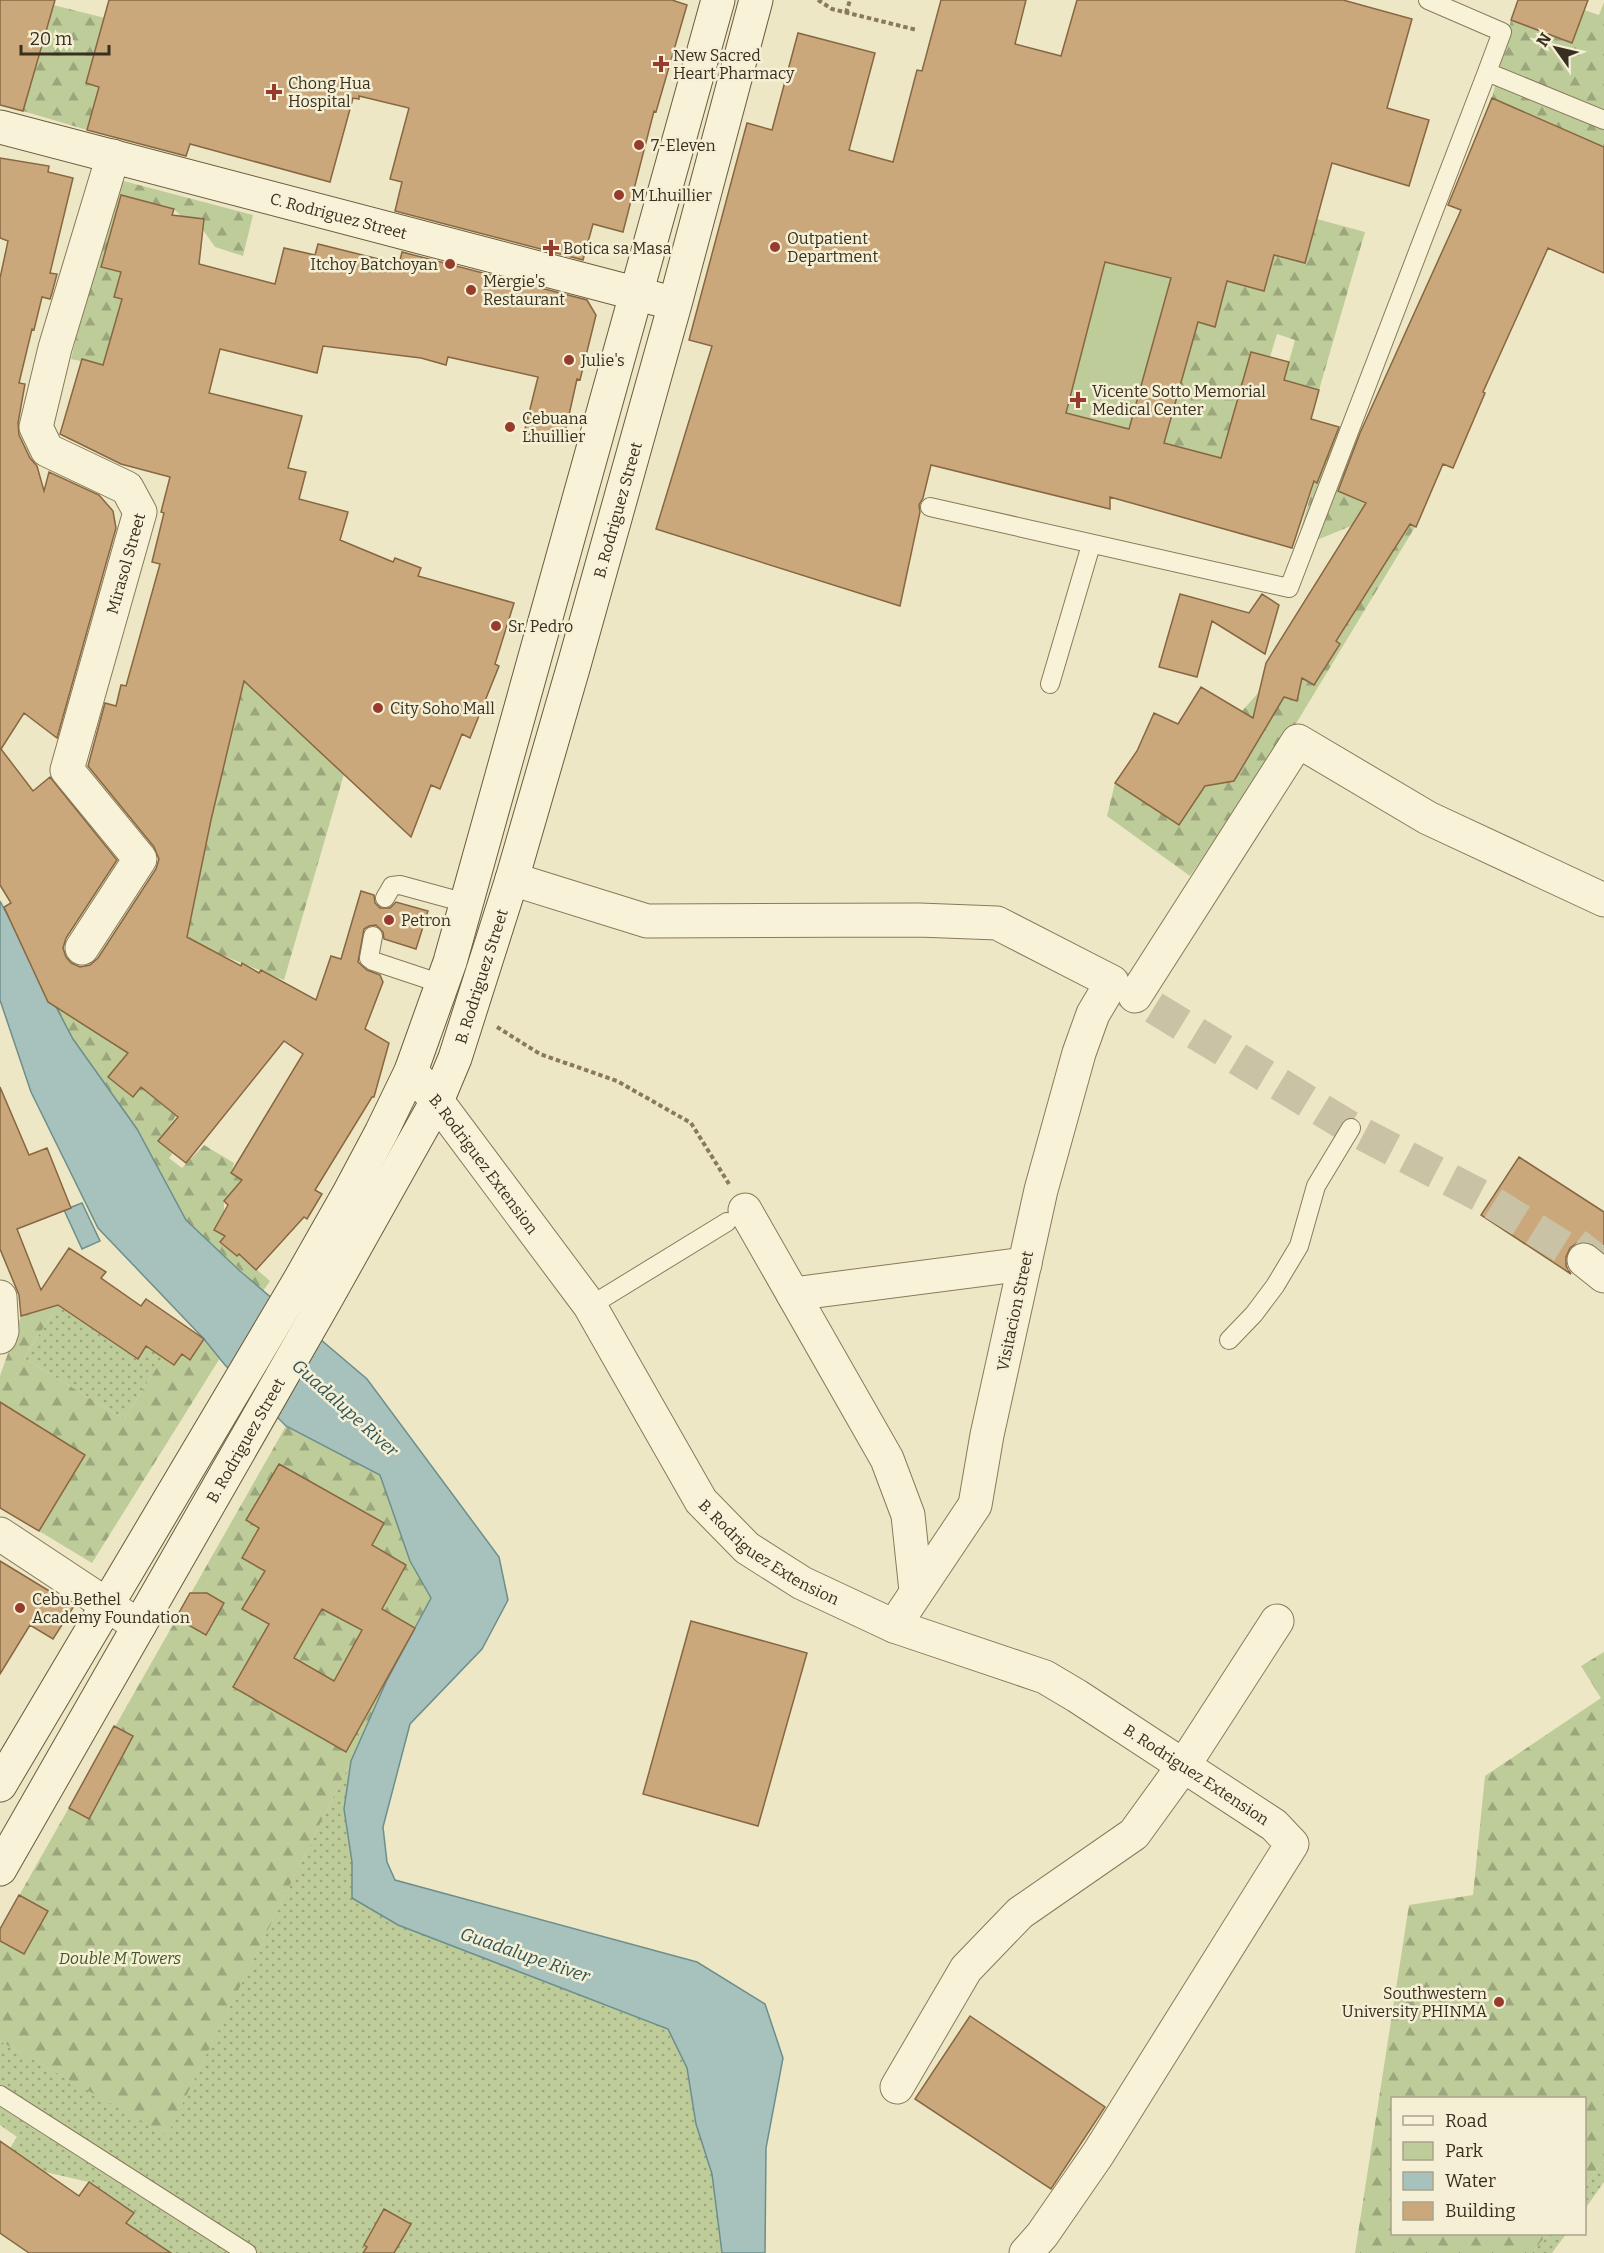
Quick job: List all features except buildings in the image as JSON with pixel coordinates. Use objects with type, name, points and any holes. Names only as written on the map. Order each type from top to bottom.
[{"type":"street","name":"B. Rodriguez Street","points":[[0,1785],[298,1283],[376,1143],[411,1071],[442,984],[466,903],[718,0]]},
{"type":"street","name":"B. Rodriguez Street","points":[[0,1869],[326,1299],[437,1101],[455,1058],[512,879],[574,665],[675,304],[756,0]]},
{"type":"street","name":"C. Rodriguez Street","points":[[0,127],[675,304]]},
{"type":"street","name":"Mirasol Street","points":[[82,948],[140,860],[67,770],[140,512],[127,488],[47,450],[36,427],[55,348],[113,156]]},
{"type":"street","name":"Visitacion Street","points":[[894,1626],[975,1505],[987,1435],[1041,1190],[1079,1053],[1093,1014],[1123,989],[1299,741],[1428,818],[1604,900]]},
{"type":"street","points":[[512,879],[647,921],[919,920],[998,923],[1123,989]]},
{"type":"street","name":"B. Rodriguez Extension","points":[[411,1071],[437,1101],[590,1306],[701,1501],[747,1548],[802,1583],[894,1626],[1045,1677],[1274,1825],[1292,1844],[1098,2154],[1042,2235],[1026,2253]]},
{"type":"street","points":[[736,1216],[793,1294],[887,1459],[908,1515],[916,1592]]},
{"type":"street","points":[[793,1294],[1025,1264]]},
{"type":"street","points":[[0,1298],[2,1331],[0,1337]]},
{"type":"street","points":[[0,1534],[139,1626]]},
{"type":"street","points":[[897,2087],[966,1969],[1020,1913],[1134,1833],[1184,1765],[1277,1621]]},
{"type":"lane","points":[[930,507],[1289,588],[1502,32],[1428,0]]},
{"type":"lane","points":[[1487,72],[1604,120]]},
{"type":"lane","points":[[1050,684],[1091,545]]},
{"type":"lane","points":[[385,898],[392,886],[400,885],[466,903]]},
{"type":"lane","points":[[373,936],[368,953],[369,958],[373,961],[442,984]]},
{"type":"lane","points":[[1229,1340],[1254,1314],[1275,1286],[1299,1246],[1316,1186],[1351,1128]]},
{"type":"lane","points":[[590,1306],[736,1216]]},
{"type":"lane","points":[[0,2095],[247,2253]]},
{"type":"path","points":[[818,0],[832,9],[917,30]]},
{"type":"path","points":[[846,13],[850,0]]},
{"type":"path","points":[[471,1011],[540,1054],[617,1081],[691,1123],[736,1216]]},
{"type":"green space","points":[[1604,2],[1604,147],[1492,98],[1511,20],[1572,43],[1584,10],[1599,15]]},
{"type":"green space","points":[[53,5],[113,20],[99,36],[86,83],[99,87],[87,130],[23,111]]},
{"type":"green space","points":[[116,179],[253,215],[243,256],[215,247],[203,230],[204,219],[181,216],[174,209],[120,195],[101,267],[130,275],[119,281],[114,296],[122,299],[110,340],[134,347],[127,371],[71,359]]},
{"type":"green space","points":[[1317,219],[1365,232],[1319,390],[1284,380],[1295,340],[1277,334],[1270,357],[1251,352],[1221,458],[1164,443],[1198,322],[1215,327],[1227,281],[1274,255],[1305,263]]},
{"type":"green space","points":[[1105,262],[1183,265],[1163,306],[1123,450],[1090,442],[1096,420],[1065,413]]},
{"type":"green space","points":[[1331,425],[1360,437],[1337,491],[1415,527],[1297,722],[1190,876],[1107,816],[1115,783],[1205,786],[1266,726],[1242,711],[1259,692],[1296,700],[1302,678],[1314,685],[1340,644],[1336,641],[1393,552],[1351,526],[1295,549]]},
{"type":"green space","points":[[244,681],[344,774],[284,980],[184,940],[188,934],[215,802]]},
{"type":"green space","points":[[56,1007],[129,1051],[108,1077],[132,1097],[141,1087],[176,1116],[159,1141],[173,1153],[169,1158],[182,1168],[204,1145],[234,1163],[231,1173],[242,1180],[224,1201],[224,1212],[214,1230],[225,1236],[220,1242],[236,1256],[239,1254],[270,1281],[263,1291],[186,1220],[137,1129],[73,1039]]},
{"type":"green space","points":[[58,1305],[138,1358],[150,1341],[167,1352],[124,1419],[24,1358]]},
{"type":"green space","points":[[58,1305],[24,1358],[124,1419],[163,1358],[174,1365],[182,1354],[190,1360],[204,1339],[220,1358],[92,1563],[39,1531],[85,1455],[0,1402],[0,1376],[21,1316]]},
{"type":"green space","name":"Double M Towers","points":[[286,1426],[380,1475],[410,1561],[431,1599],[386,1682],[351,1761],[167,2135],[0,2041],[0,1929]]},
{"type":"green space","name":"Southwestern University PHINMA","points":[[1604,1652],[1604,2160],[1586,2184],[1586,2097],[1391,2097],[1391,2235],[1546,2235],[1532,2253],[1355,2253],[1409,1905],[1473,1895],[1485,1776],[1601,1698],[1581,1666]]},
{"type":"green space","points":[[351,1761],[344,1809],[352,1862],[353,1898],[398,1925],[668,2029],[687,2068],[696,2124],[712,2174],[722,2253],[171,2253],[126,2223],[134,2213],[89,2182],[45,2172],[10,2148],[17,2137],[0,2125],[0,2041],[167,2134]]},
{"type":"green space","points":[[1604,2160],[1604,2182],[1586,2208],[1586,2184]]},
{"type":"green space","points":[[1546,2235],[1565,2235],[1552,2253],[1532,2253]]},
{"type":"water","name":"Guadalupe River","points":[[0,901],[73,1039],[137,1129],[186,1220],[240,1271],[367,1379],[499,1557],[508,1600],[482,1649],[410,1724],[383,1827],[387,1862],[395,1880],[697,1962],[765,2004],[783,2058],[766,2148],[765,2253],[722,2253],[712,2174],[696,2124],[687,2068],[668,2029],[398,1925],[352,1898],[352,1862],[344,1809],[351,1761],[386,1682],[431,1598],[410,1561],[380,1475],[286,1426],[225,1365],[204,1339],[98,1228],[31,1092],[0,1000]]},
{"type":"water","points":[[82,1203],[100,1241],[82,1249],[64,1210]]},
{"type":"tunnel","points":[[1112,982],[1351,1128],[1485,1198],[1584,1260],[1604,1234]]},
{"type":"place","name":"New Sacred Heart Pharmacy","points":[[661,64]]},
{"type":"place","name":"Chong Hua Hospital","points":[[274,92]]},
{"type":"place","name":"7-Eleven","points":[[639,145]]},
{"type":"place","name":"M Lhuillier","points":[[619,195]]},
{"type":"place","name":"Outpatient Department","points":[[775,247]]},
{"type":"place","name":"Botica sa Masa","points":[[551,248]]},
{"type":"place","name":"Itchoy Batchoyan","points":[[450,264]]},
{"type":"place","name":"Mergie's Restaurant","points":[[471,290]]},
{"type":"place","name":"Julie's","points":[[569,360]]},
{"type":"place","name":"Vicente Sotto Memorial Medical Center","points":[[1078,400]]},
{"type":"place","name":"Cebuana Lhuillier","points":[[510,427]]},
{"type":"place","name":"Sr. Pedro","points":[[496,626]]},
{"type":"place","name":"City Soho Mall","points":[[378,708]]},
{"type":"place","name":"Petron","points":[[389,920]]},
{"type":"place","name":"Cebu Bethel Academy Foundation","points":[[20,1608]]},
{"type":"place","name":"Southwestern University PHINMA","points":[[1499,2002]]}]
